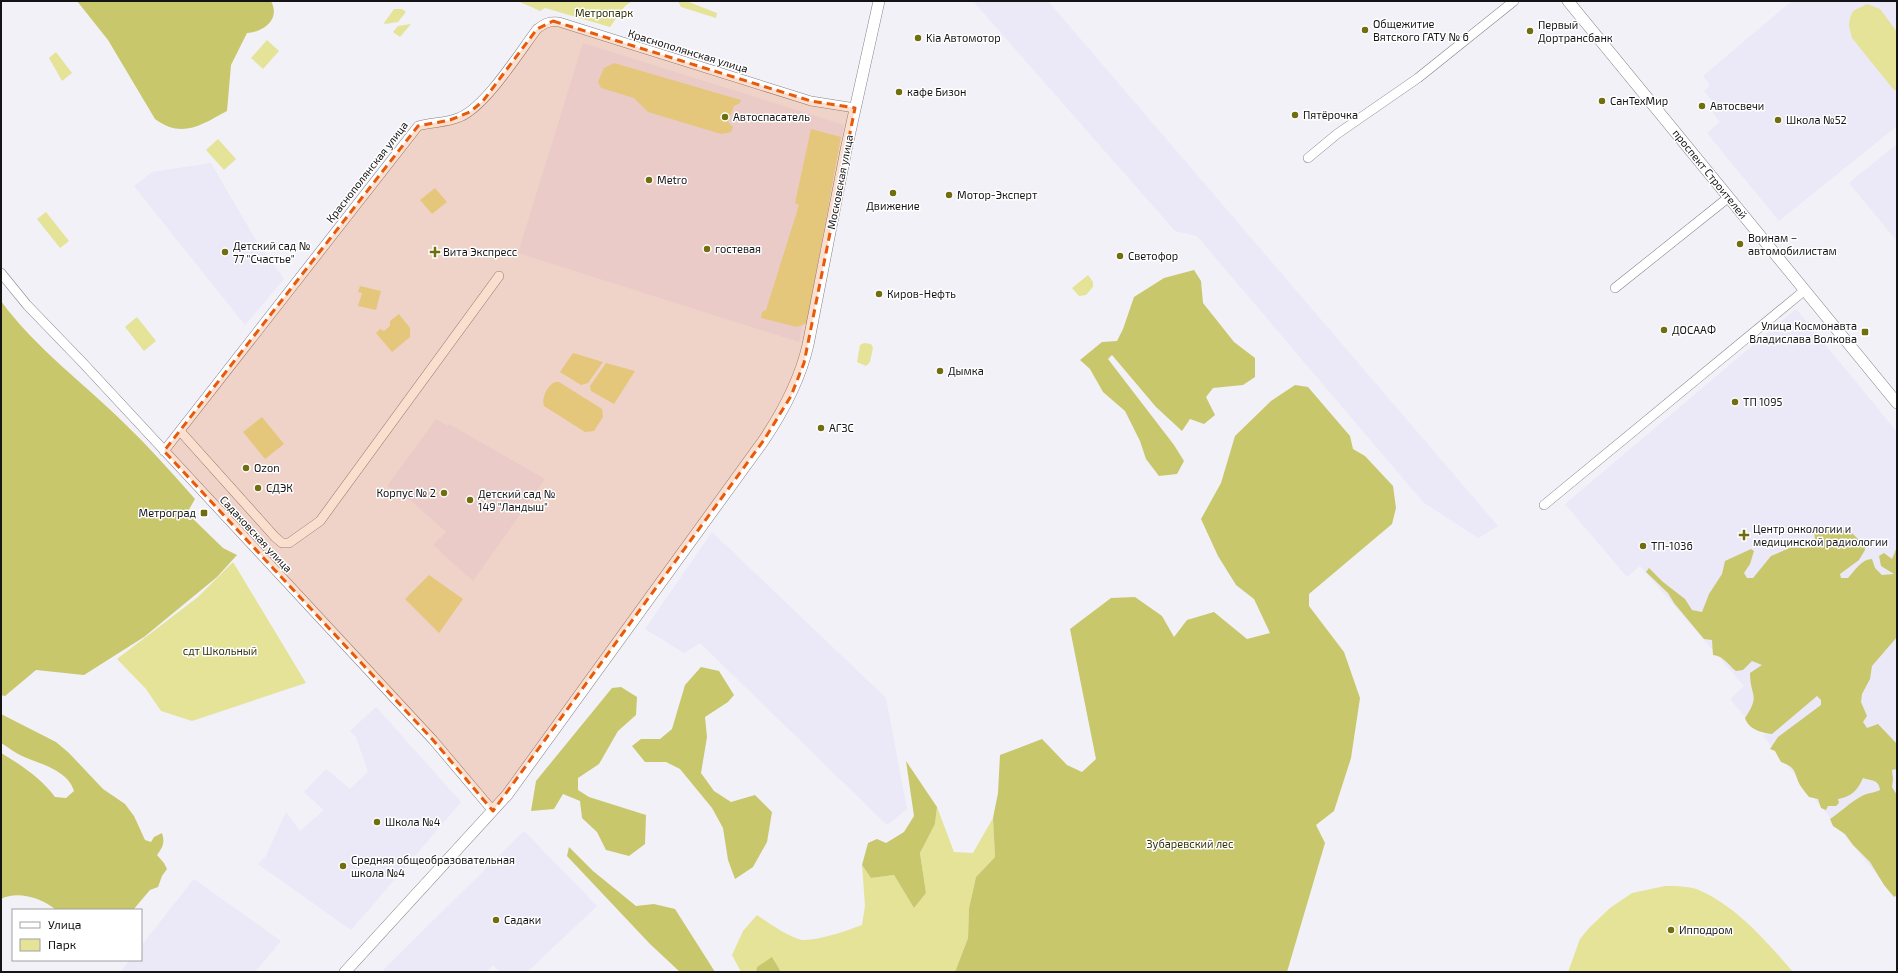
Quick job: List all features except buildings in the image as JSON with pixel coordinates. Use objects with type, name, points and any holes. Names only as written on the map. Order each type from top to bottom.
[{"type":"main road","name":"Московская улица","points":[[345,972],[507,795],[764,440],[791,396],[804,363],[855,108],[879,1]]},
{"type":"main road","name":"проспект Строителей","points":[[1568,1],[1897,403]]},
{"type":"street","points":[[1308,158],[1337,134],[1406,87],[1514,1]]},
{"type":"street","name":"Краснополянская улица","points":[[164,451],[418,126],[450,120],[470,112],[482,101],[537,29],[545,23],[553,21],[559,22],[811,101],[855,108]]},
{"type":"street","points":[[1615,288],[1729,197]]},
{"type":"street","name":"Садаковская улица","points":[[1,273],[27,305],[417,723],[493,811]]},
{"type":"street","points":[[180,431],[276,537],[282,543],[289,543],[320,521],[499,276]]},
{"type":"street","points":[[1544,505],[1805,290]]},
{"type":"highlighted area","points":[[553,21],[811,101],[855,108],[804,363],[791,396],[764,440],[493,811],[433,740],[164,451],[418,126],[450,120],[470,112],[483,101],[537,29]]},
{"type":"shaded area","points":[[973,1],[1048,1],[1498,526],[1478,538],[1423,502],[1197,236],[1175,231]]},
{"type":"shaded area","points":[[1792,1],[1897,1],[1897,126],[1779,221],[1707,133],[1720,122],[1713,113],[1718,108],[1704,91],[1710,85],[1703,76]]},
{"type":"shaded area","points":[[583,43],[844,125],[799,342],[518,253]]},
{"type":"shaded area","points":[[1897,144],[1897,241],[1849,183]]},
{"type":"shaded area","name":"Детский сад № 77 \"Счастье\"","points":[[211,163],[257,242],[284,279],[245,325],[134,186],[152,172]]},
{"type":"shaded area","name":"Центр онкологии и медицинской радиологии","points":[[1796,309],[1897,432],[1897,612],[1756,730],[1730,699],[1744,686],[1640,566],[1627,577],[1565,504]]},
{"type":"shaded area","name":"Детский сад № 149 \"Ландыш\"","points":[[436,419],[448,426],[449,424],[545,479],[473,581],[433,545],[446,532],[411,501],[387,486]]},
{"type":"shaded area","points":[[712,532],[886,698],[907,809],[887,825],[700,643],[684,653],[645,629]]},
{"type":"shaded area","points":[[1897,624],[1897,899],[1763,736]]},
{"type":"shaded area","name":"Школа №4","points":[[376,707],[461,802],[351,930],[258,864],[266,856],[286,812],[300,831],[324,810],[304,792],[326,769],[350,789],[368,772],[356,737],[350,731]]},
{"type":"shaded area","points":[[524,831],[597,906],[527,972],[500,972],[493,965],[486,972],[385,972],[383,970]]},
{"type":"shaded area","points":[[194,879],[281,941],[255,972],[120,972],[129,961],[142,961],[142,945]]},
{"type":"green space","points":[[77,1],[271,1],[274,14],[269,24],[259,30],[247,33],[231,65],[227,111],[200,125],[183,129],[165,125],[155,119],[108,40]]},
{"type":"green space","name":"Метропарк","points":[[518,1],[632,1],[625,6],[610,27],[545,8],[540,11]]},
{"type":"green space","points":[[678,1],[686,1],[717,13],[716,18],[681,7]]},
{"type":"green space","points":[[1867,4],[1880,9],[1897,32],[1897,90],[1894,90],[1852,38],[1849,26],[1853,11]]},
{"type":"green space","points":[[394,9],[402,9],[406,12],[398,22],[385,24],[384,23]]},
{"type":"green space","points":[[411,24],[400,37],[393,32],[398,26]]},
{"type":"green space","points":[[267,40],[279,51],[263,69],[251,58]]},
{"type":"green space","points":[[56,52],[72,73],[62,81],[49,58]]},
{"type":"green space","points":[[614,63],[741,100],[740,103],[734,106],[728,122],[733,127],[731,132],[721,134],[648,112],[634,98],[601,88],[598,82],[604,68]]},
{"type":"green space","points":[[811,129],[841,137],[807,323],[797,327],[761,318],[762,312],[766,310],[799,205],[795,203]]},
{"type":"green space","points":[[218,139],[236,159],[224,170],[206,150]]},
{"type":"green space","points":[[435,188],[447,202],[432,214],[420,200]]},
{"type":"green space","points":[[46,212],[69,241],[60,248],[37,219]]},
{"type":"green space","points":[[1194,270],[1201,281],[1203,303],[1234,342],[1255,358],[1255,377],[1243,385],[1213,388],[1206,397],[1215,415],[1204,424],[1190,419],[1182,431],[1156,407],[1112,355],[1108,359],[1174,445],[1184,461],[1177,474],[1159,476],[1146,459],[1140,441],[1125,411],[1103,392],[1090,369],[1080,360],[1102,342],[1117,341],[1123,329],[1134,297],[1164,278]]},
{"type":"green space","points":[[1088,275],[1093,282],[1093,287],[1086,295],[1079,296],[1072,288]]},
{"type":"green space","points":[[360,286],[381,291],[376,310],[358,306],[362,293],[358,292]]},
{"type":"green space","points":[[1,301],[14,318],[44,350],[109,408],[160,460],[195,499],[187,513],[223,548],[237,555],[217,577],[144,637],[84,675],[36,670],[5,696],[1,695]]},
{"type":"green space","points":[[399,314],[410,328],[410,337],[392,352],[376,333],[380,329],[384,331],[390,326],[390,321]]},
{"type":"green space","points":[[137,317],[156,341],[144,351],[125,327]]},
{"type":"green space","points":[[864,343],[871,344],[873,348],[870,362],[866,366],[857,362],[860,345]]},
{"type":"green space","points":[[573,353],[603,362],[588,383],[581,385],[560,372]]},
{"type":"green space","points":[[606,363],[635,371],[614,404],[591,391],[590,386]]},
{"type":"green space","points":[[555,382],[559,382],[602,409],[603,417],[594,431],[585,432],[544,406],[543,399],[545,392],[549,386]]},
{"type":"green space","name":"Зубаревский лес","points":[[1295,385],[1308,387],[1350,436],[1353,449],[1365,456],[1393,486],[1396,508],[1392,524],[1309,594],[1309,606],[1344,652],[1360,698],[1351,758],[1334,811],[1316,825],[1325,843],[1287,972],[955,972],[968,938],[969,908],[976,877],[995,857],[993,818],[998,793],[1000,755],[1042,739],[1067,765],[1082,772],[1096,759],[1070,629],[1111,598],[1135,597],[1162,616],[1174,637],[1187,620],[1214,612],[1247,639],[1270,633],[1254,599],[1236,585],[1218,556],[1201,519],[1221,483],[1235,436],[1271,401]]},
{"type":"green space","points":[[262,417],[284,444],[265,459],[243,432]]},
{"type":"green space","points":[[1816,527],[1835,532],[1842,530],[1851,532],[1864,545],[1865,550],[1859,560],[1840,574],[1841,578],[1848,578],[1856,568],[1868,559],[1872,559],[1875,568],[1882,575],[1894,574],[1881,566],[1879,556],[1884,553],[1892,559],[1897,547],[1897,637],[1872,666],[1870,679],[1862,694],[1861,702],[1867,716],[1863,722],[1867,728],[1878,724],[1897,744],[1897,769],[1892,770],[1892,787],[1897,795],[1897,895],[1894,897],[1884,885],[1870,862],[1853,845],[1845,834],[1833,826],[1830,819],[1858,798],[1880,790],[1878,784],[1874,781],[1863,778],[1854,792],[1847,797],[1838,799],[1839,803],[1836,806],[1828,806],[1826,810],[1821,808],[1818,799],[1809,797],[1800,785],[1793,769],[1789,765],[1781,762],[1775,751],[1770,749],[1778,737],[1821,705],[1821,700],[1817,696],[1772,734],[1764,733],[1752,728],[1745,718],[1754,700],[1750,673],[1762,665],[1752,661],[1743,670],[1736,671],[1723,659],[1713,655],[1712,640],[1704,639],[1674,603],[1668,593],[1646,572],[1649,568],[1663,582],[1685,599],[1692,610],[1702,612],[1709,594],[1722,574],[1725,561],[1751,549],[1754,551],[1750,564],[1744,573],[1747,578],[1753,578],[1771,556],[1792,547],[1806,548],[1810,546],[1815,539],[1814,530]]},
{"type":"green space","name":"сдт Школьный","points":[[233,562],[306,683],[192,721],[161,711],[146,689],[117,659],[198,597]]},
{"type":"green space","points":[[429,575],[463,599],[439,633],[405,599]]},
{"type":"green space","points":[[701,667],[719,671],[734,695],[728,702],[705,717],[707,737],[701,773],[714,791],[731,802],[755,795],[772,812],[767,842],[753,867],[735,879],[728,860],[723,828],[712,808],[680,769],[666,762],[645,762],[632,746],[641,739],[660,739],[672,729],[685,685]]},
{"type":"green space","points":[[621,687],[637,697],[636,715],[618,731],[599,764],[578,778],[578,790],[589,797],[646,815],[645,844],[629,856],[606,850],[597,832],[582,818],[580,801],[563,794],[554,809],[531,811],[536,781],[612,688]]},
{"type":"green space","points":[[1,714],[56,742],[69,753],[103,789],[125,804],[134,816],[145,840],[151,842],[154,837],[162,833],[163,845],[157,855],[167,869],[162,876],[158,887],[150,890],[134,909],[55,909],[37,899],[22,895],[7,896],[1,899],[1,753],[30,772],[50,790],[55,797],[66,798],[74,791],[71,784],[60,773],[45,765],[19,755],[1,743]]},
{"type":"green space","points":[[906,761],[937,807],[935,824],[920,853],[926,893],[914,908],[894,875],[871,878],[862,865],[868,843],[877,839],[886,843],[904,832],[914,816]]},
{"type":"green space","points":[[937,807],[954,852],[973,853],[993,818],[995,857],[976,877],[969,908],[968,938],[955,972],[781,972],[772,958],[757,967],[756,972],[741,972],[732,955],[743,931],[757,915],[787,934],[804,940],[825,937],[862,925],[865,906],[862,865],[871,878],[894,875],[914,908],[926,893],[920,853],[935,824]]},
{"type":"green space","points":[[569,847],[593,871],[636,906],[654,904],[675,909],[715,972],[680,972],[650,944],[567,856]]},
{"type":"green space","name":"Ипподром","points":[[1665,886],[1693,888],[1715,898],[1740,916],[1773,949],[1793,972],[1568,972],[1580,939],[1610,908],[1632,893]]},
{"type":"green space","points":[[772,957],[781,972],[756,972],[757,967]]},
{"type":"place","name":"Общежитие Вятского ГАТУ № 6","points":[[1365,30]]},
{"type":"place","name":"Первый Дортрансбанк","points":[[1530,31]]},
{"type":"place","name":"Kia Автомотор","points":[[918,38]]},
{"type":"place","name":"кафе Бизон","points":[[899,92]]},
{"type":"place","name":"СанТехМир","points":[[1602,101]]},
{"type":"place","name":"Автосвечи","points":[[1702,106]]},
{"type":"place","name":"Пятёрочка","points":[[1295,115]]},
{"type":"place","name":"Автоспасатель","points":[[725,117]]},
{"type":"place","name":"Школа №52","points":[[1778,120]]},
{"type":"place","name":"Metro","points":[[649,180]]},
{"type":"place","name":"Движение","points":[[893,193]]},
{"type":"place","name":"Мотор-Эксперт","points":[[949,195]]},
{"type":"place","name":"Воинам – автомобилистам","points":[[1740,244]]},
{"type":"place","name":"гостевая","points":[[707,249]]},
{"type":"place","name":"Детский сад № 77 \"Счастье\"","points":[[225,252]]},
{"type":"place","name":"Вита Экспресс","points":[[435,252]]},
{"type":"place","name":"Светофор","points":[[1120,256]]},
{"type":"place","name":"Киров-Нефть","points":[[879,294]]},
{"type":"place","name":"ДОСААФ","points":[[1664,330]]},
{"type":"place","name":"Улица Космонавта Владислава Волкова","points":[[1865,332]]},
{"type":"place","name":"Дымка","points":[[940,371]]},
{"type":"place","name":"ТП 1095","points":[[1735,402]]},
{"type":"place","name":"АГЗС","points":[[821,428]]},
{"type":"place","name":"Ozon","points":[[246,468]]},
{"type":"place","name":"СДЭК","points":[[258,488]]},
{"type":"place","name":"Корпус № 2","points":[[444,493]]},
{"type":"place","name":"Детский сад № 149 \"Ландыш\"","points":[[470,500]]},
{"type":"place","name":"Метроград","points":[[204,513]]},
{"type":"place","name":"Центр онкологии и медицинской радиологии","points":[[1744,535]]},
{"type":"place","name":"ТП-1036","points":[[1643,546]]},
{"type":"place","name":"Школа №4","points":[[377,822]]},
{"type":"place","name":"Средняя общеобразовательная школа №4","points":[[343,866]]},
{"type":"place","name":"Садаки","points":[[496,920]]},
{"type":"place","name":"Ипподром","points":[[1671,930]]}]
